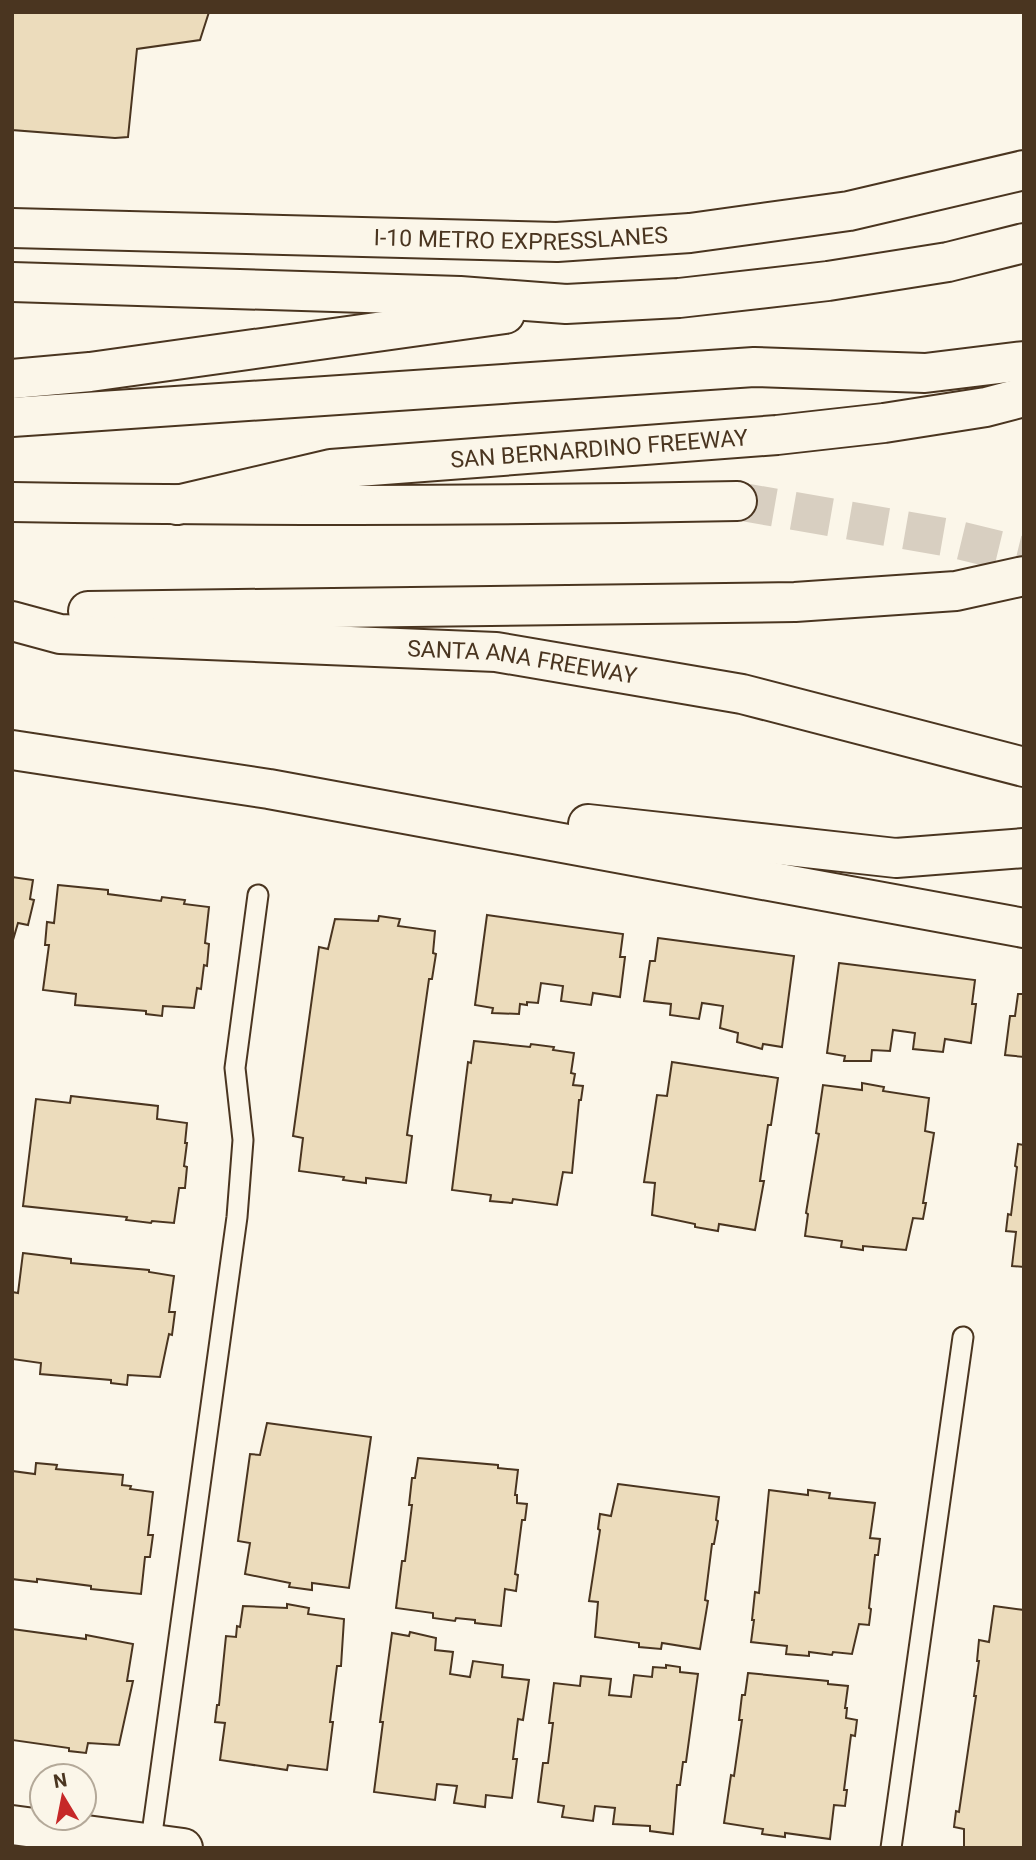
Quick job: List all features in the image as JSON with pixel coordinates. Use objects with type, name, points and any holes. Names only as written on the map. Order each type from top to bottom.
[{"type":"main road","name":"I-10 METRO EXPRESSLANES","points":[[12,228],[556,242],[690,233],[849,211],[1024,170]]},
{"type":"main road","points":[[12,379],[117,368],[461,322],[566,304],[679,298],[828,281],[948,262],[1024,243]]},
{"type":"main road","points":[[12,282],[460,296],[566,304]]},
{"type":"main road","points":[[12,417],[754,367],[925,373],[1024,361]]},
{"type":"main road","name":"SAN BERNARDINO FREEWAY","points":[[177,505],[331,469],[777,435],[884,423],[986,407],[1024,397]]},
{"type":"main road","points":[[12,502],[177,505],[737,501]]},
{"type":"main road","points":[[12,612],[795,603],[956,591],[1024,576]]},
{"type":"main road","name":"SANTA ANA FREEWAY","points":[[12,621],[60,634],[496,652],[742,694],[1024,767]]},
{"type":"main road","points":[[12,750],[269,789],[1024,928]]},
{"type":"main road","points":[[269,789],[897,858],[1024,848]]},
{"type":"main road","points":[[12,1825],[161,1846]]},
{"type":"lane","points":[[161,1846],[237,1217],[243,1140],[235,1068],[258,895]]},
{"type":"lane","points":[[891,1848],[962,1337]]},
{"type":"building","points":[[12,12],[209,12],[200,40],[137,49],[128,137],[115,138],[12,130]]},
{"type":"building","points":[[12,877],[33,880],[30,899],[34,900],[28,925],[18,923],[13,940]]},
{"type":"building","points":[[58,885],[108,890],[108,894],[161,901],[162,897],[185,900],[184,904],[209,907],[205,943],[209,944],[207,966],[204,965],[201,989],[197,988],[194,1008],[163,1006],[162,1016],[146,1014],[146,1011],[75,1005],[76,994],[43,990],[49,945],[45,945],[47,922],[54,923]]},
{"type":"building","points":[[487,915],[623,934],[620,957],[625,957],[620,997],[593,993],[591,1005],[561,1001],[563,986],[541,983],[538,1003],[520,1004],[519,1014],[492,1013],[493,1008],[475,1005]]},
{"type":"building","points":[[379,916],[400,919],[398,926],[435,931],[433,953],[436,954],[432,979],[429,979],[407,1135],[412,1136],[406,1183],[366,1178],[366,1183],[299,1171],[303,1138],[293,1136],[319,947],[328,949],[335,919],[378,921]]},
{"type":"building","points":[[658,938],[794,956],[782,1047],[763,1044],[762,1049],[737,1042],[738,1033],[720,1028],[723,1006],[702,1003],[699,1019],[670,1015],[671,1004],[644,1001],[650,961],[655,961]]},
{"type":"building","points":[[839,963],[975,980],[972,1004],[976,1004],[971,1043],[945,1039],[943,1052],[913,1049],[915,1033],[893,1030],[890,1051],[872,1050],[871,1061],[844,1061],[845,1056],[827,1053]]},
{"type":"building","points":[[1018,994],[1024,994],[1024,1057],[1005,1055],[1010,1016],[1015,1016]]},
{"type":"building","points":[[474,1041],[530,1047],[531,1044],[574,1053],[571,1073],[575,1074],[573,1085],[583,1086],[579,1100],[572,1173],[563,1172],[557,1205],[513,1199],[512,1203],[490,1201],[491,1195],[452,1190],[468,1062],[471,1063]]},
{"type":"building","points":[[672,1062],[778,1078],[771,1125],[768,1125],[760,1181],[764,1181],[755,1230],[719,1224],[718,1231],[652,1215],[655,1183],[644,1182],[657,1095],[667,1096]]},
{"type":"building","points":[[862,1083],[884,1087],[883,1091],[929,1098],[925,1131],[934,1133],[923,1203],[926,1203],[923,1219],[913,1218],[906,1250],[841,1247],[842,1241],[805,1236],[823,1085],[862,1090]]},
{"type":"building","points":[[71,1096],[158,1106],[157,1119],[187,1123],[185,1188],[179,1188],[174,1223],[151,1223],[126,1220],[127,1217],[23,1206],[36,1099],[70,1103]]},
{"type":"building","points":[[1018,1144],[1024,1145],[1024,1267],[1012,1266],[1016,1232],[1006,1231],[1008,1214],[1011,1215]]},
{"type":"building","points":[[23,1253],[71,1259],[71,1263],[149,1270],[174,1276],[169,1312],[175,1312],[172,1335],[169,1334],[160,1377],[128,1375],[127,1385],[111,1383],[111,1380],[40,1374],[41,1363],[12,1359],[12,1292],[18,1293]]},
{"type":"building","points":[[267,1423],[371,1437],[349,1588],[312,1583],[312,1590],[289,1587],[290,1583],[245,1574],[250,1543],[238,1541],[250,1454],[260,1455]]},
{"type":"building","points":[[418,1458],[498,1465],[498,1468],[518,1470],[515,1495],[517,1503],[527,1504],[525,1520],[522,1520],[515,1574],[518,1575],[516,1591],[505,1589],[501,1626],[475,1623],[475,1620],[433,1618],[433,1613],[396,1608],[412,1505],[409,1505],[412,1478],[415,1478]]},
{"type":"building","points":[[36,1463],[57,1465],[56,1469],[123,1475],[122,1485],[131,1486],[130,1489],[153,1492],[148,1535],[153,1535],[150,1557],[145,1557],[141,1594],[91,1589],[91,1586],[37,1579],[37,1582],[12,1579],[12,1471],[35,1474]]},
{"type":"building","points":[[618,1484],[719,1497],[700,1649],[662,1643],[661,1649],[639,1647],[639,1643],[595,1637],[598,1602],[589,1601],[600,1514],[611,1516]]},
{"type":"building","points":[[769,1490],[808,1495],[808,1490],[830,1493],[829,1498],[875,1503],[870,1538],[880,1539],[878,1555],[875,1555],[869,1625],[859,1624],[852,1654],[786,1654],[787,1646],[751,1642],[755,1592],[759,1593]]},
{"type":"building","points":[[287,1604],[309,1608],[308,1614],[344,1619],[341,1666],[337,1666],[330,1722],[333,1722],[327,1770],[288,1765],[287,1770],[220,1760],[225,1723],[215,1722],[226,1636],[236,1637],[243,1606],[287,1608]]},
{"type":"building","points":[[994,1606],[1024,1610],[1024,1848],[964,1848],[964,1829],[954,1827],[956,1811],[959,1812],[976,1696],[979,1640],[989,1642]]},
{"type":"building","points":[[12,1629],[86,1639],[86,1635],[133,1644],[127,1681],[133,1681],[119,1745],[88,1743],[86,1753],[12,1740]]},
{"type":"building","points":[[410,1632],[436,1638],[435,1650],[453,1652],[450,1674],[470,1677],[473,1661],[503,1665],[502,1677],[529,1680],[523,1720],[518,1719],[512,1798],[486,1795],[485,1807],[454,1803],[457,1786],[437,1784],[435,1800],[374,1792],[392,1633],[409,1636]]},
{"type":"building","points":[[666,1665],[680,1667],[680,1672],[698,1674],[686,1762],[683,1762],[680,1785],[677,1785],[673,1834],[650,1831],[650,1826],[613,1824],[615,1808],[595,1806],[593,1821],[562,1817],[564,1806],[538,1802],[543,1763],[548,1763],[554,1683],[580,1686],[581,1676],[611,1679],[609,1695],[631,1697],[634,1675],[652,1677],[653,1667],[666,1668]]},
{"type":"building","points":[[748,1673],[828,1681],[828,1684],[848,1686],[846,1718],[857,1720],[855,1736],[851,1735],[844,1790],[847,1790],[845,1806],[834,1805],[830,1839],[785,1833],[785,1837],[762,1834],[763,1829],[724,1823],[742,1720],[739,1720],[742,1695],[745,1695]]},
{"type":"tunnel","points":[[737,501],[950,538],[1024,556]]}]
